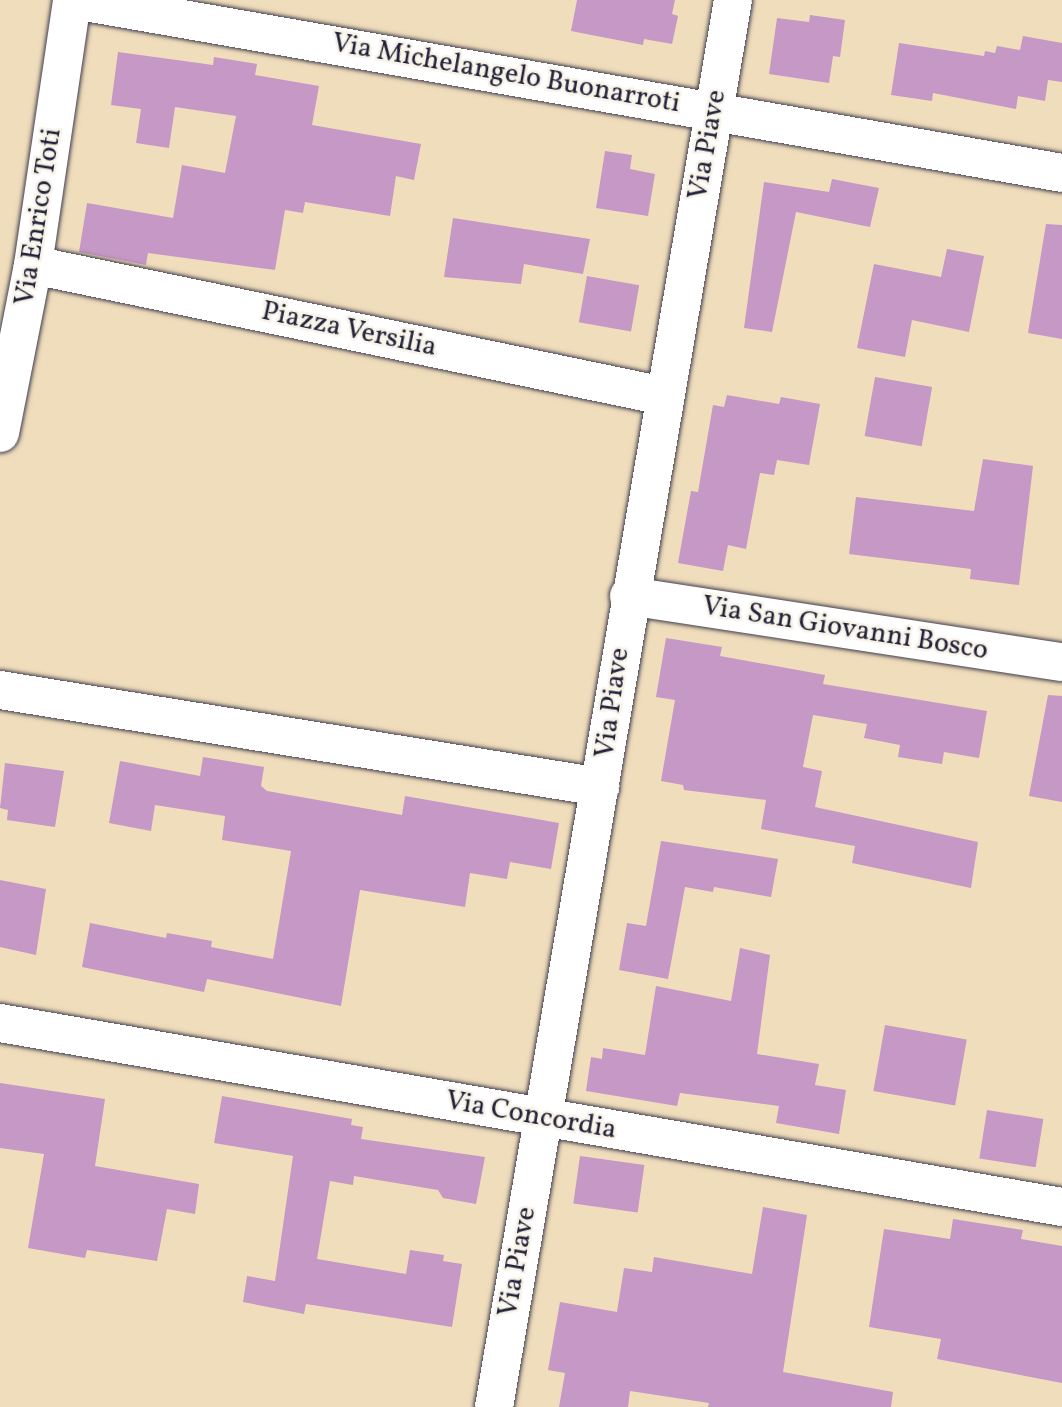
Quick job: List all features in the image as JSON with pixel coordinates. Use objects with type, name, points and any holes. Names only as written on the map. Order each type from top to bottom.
[{"type":"street","name":"Via Michelangelo Buonarroti","points":[[73,0],[715,109],[1062,173]]},
{"type":"street","name":"Via Enrico Toti","points":[[0,433],[33,265],[73,0]]},
{"type":"street","name":"Via Piave","points":[[494,1407],[600,787],[629,596],[733,0]]},
{"type":"street","name":"Piazza Versilia","points":[[33,265],[664,396]]},
{"type":"street","name":"Via San Giovanni Bosco","points":[[629,596],[1062,662]]},
{"type":"street","points":[[0,690],[600,787]]},
{"type":"street","name":"Via Concordia","points":[[0,1023],[1062,1207]]},
{"type":"building","points":[[577,0],[675,0],[672,14],[678,16],[672,44],[644,39],[643,45],[571,31]]},
{"type":"building","points":[[810,15],[845,20],[840,57],[833,56],[829,83],[769,74],[777,18],[809,22]]},
{"type":"building","points":[[1023,36],[1062,43],[1062,82],[1048,80],[1045,101],[1018,96],[1016,109],[933,93],[932,101],[891,95],[899,43],[984,56],[985,51],[995,53],[997,46],[1020,50]]},
{"type":"building","points":[[118,52],[213,65],[214,57],[257,64],[255,75],[319,86],[312,125],[421,144],[414,180],[396,176],[390,216],[305,202],[303,213],[285,210],[275,270],[148,253],[146,265],[79,252],[87,203],[173,218],[182,165],[225,173],[236,116],[175,107],[169,148],[136,143],[141,109],[111,105]]},
{"type":"building","points":[[605,151],[632,155],[630,169],[655,174],[648,216],[596,208]]},
{"type":"building","points":[[832,179],[879,188],[870,227],[796,212],[772,332],[744,328],[764,182],[829,192]]},
{"type":"building","points":[[453,218],[590,239],[583,274],[524,264],[521,284],[444,277]]},
{"type":"building","points":[[1046,224],[1062,225],[1062,339],[1028,333]]},
{"type":"building","points":[[947,249],[984,256],[969,332],[912,320],[905,357],[857,348],[874,264],[941,277]]},
{"type":"building","points":[[587,276],[639,285],[631,331],[579,322]]},
{"type":"building","points":[[875,377],[932,387],[922,446],[865,436]]},
{"type":"building","points":[[727,395],[779,404],[781,397],[820,404],[809,465],[777,460],[774,475],[760,473],[746,549],[728,545],[723,571],[678,563],[691,491],[698,492],[713,405],[724,407]]},
{"type":"building","points":[[983,459],[1033,466],[1019,585],[970,579],[971,569],[849,554],[856,497],[974,511]]},
{"type":"building","points":[[666,638],[722,647],[720,656],[825,675],[823,684],[987,711],[979,758],[944,752],[942,764],[898,757],[900,745],[864,738],[867,724],[813,715],[803,767],[822,771],[815,807],[978,842],[971,888],[852,863],[855,846],[761,829],[766,800],[684,790],[683,785],[661,781],[675,700],[656,697]]},
{"type":"building","points":[[1048,695],[1062,696],[1062,802],[1029,796]]},
{"type":"building","points":[[203,757],[264,767],[261,786],[267,791],[402,815],[405,796],[559,823],[551,869],[510,862],[507,879],[470,873],[465,907],[360,890],[341,1006],[207,979],[204,992],[82,967],[90,923],[166,938],[167,933],[212,941],[211,947],[273,959],[291,851],[222,840],[225,816],[155,805],[151,831],[109,823],[120,761],[200,776]]},
{"type":"building","points":[[5,763],[64,771],[55,827],[7,820],[8,810],[0,808]]},
{"type":"building","points":[[661,841],[778,859],[771,897],[714,887],[713,892],[685,887],[668,979],[619,970],[627,923],[646,926]]},
{"type":"building","points":[[0,880],[46,889],[36,955],[0,947]]},
{"type":"building","points":[[740,948],[770,955],[757,1054],[819,1064],[815,1085],[846,1090],[839,1134],[776,1123],[779,1106],[680,1093],[677,1106],[586,1091],[591,1057],[602,1059],[603,1048],[645,1055],[656,986],[731,1001]]},
{"type":"building","points":[[885,1025],[967,1039],[955,1105],[873,1091]]},
{"type":"building","points":[[0,1083],[105,1099],[95,1166],[199,1184],[195,1214],[167,1209],[157,1261],[87,1250],[85,1258],[28,1248],[44,1154],[0,1148]]},
{"type":"building","points":[[222,1096],[352,1119],[351,1125],[363,1127],[361,1139],[485,1157],[476,1204],[443,1198],[438,1190],[354,1176],[353,1185],[330,1181],[317,1259],[406,1274],[410,1250],[444,1255],[443,1261],[462,1264],[452,1327],[306,1304],[304,1314],[243,1302],[247,1276],[275,1281],[293,1156],[214,1143]]},
{"type":"building","points":[[987,1110],[1043,1119],[1036,1167],[979,1158]]},
{"type":"building","points":[[580,1156],[644,1165],[638,1213],[573,1204]]},
{"type":"building","points":[[763,1207],[807,1215],[783,1372],[893,1392],[891,1407],[708,1407],[709,1403],[630,1391],[628,1407],[559,1407],[565,1373],[548,1370],[560,1302],[617,1312],[624,1268],[652,1272],[654,1257],[752,1274]]},
{"type":"building","points":[[953,1219],[1023,1230],[1021,1239],[1062,1246],[1062,1383],[937,1359],[941,1339],[869,1327],[884,1229],[950,1239]]}]
